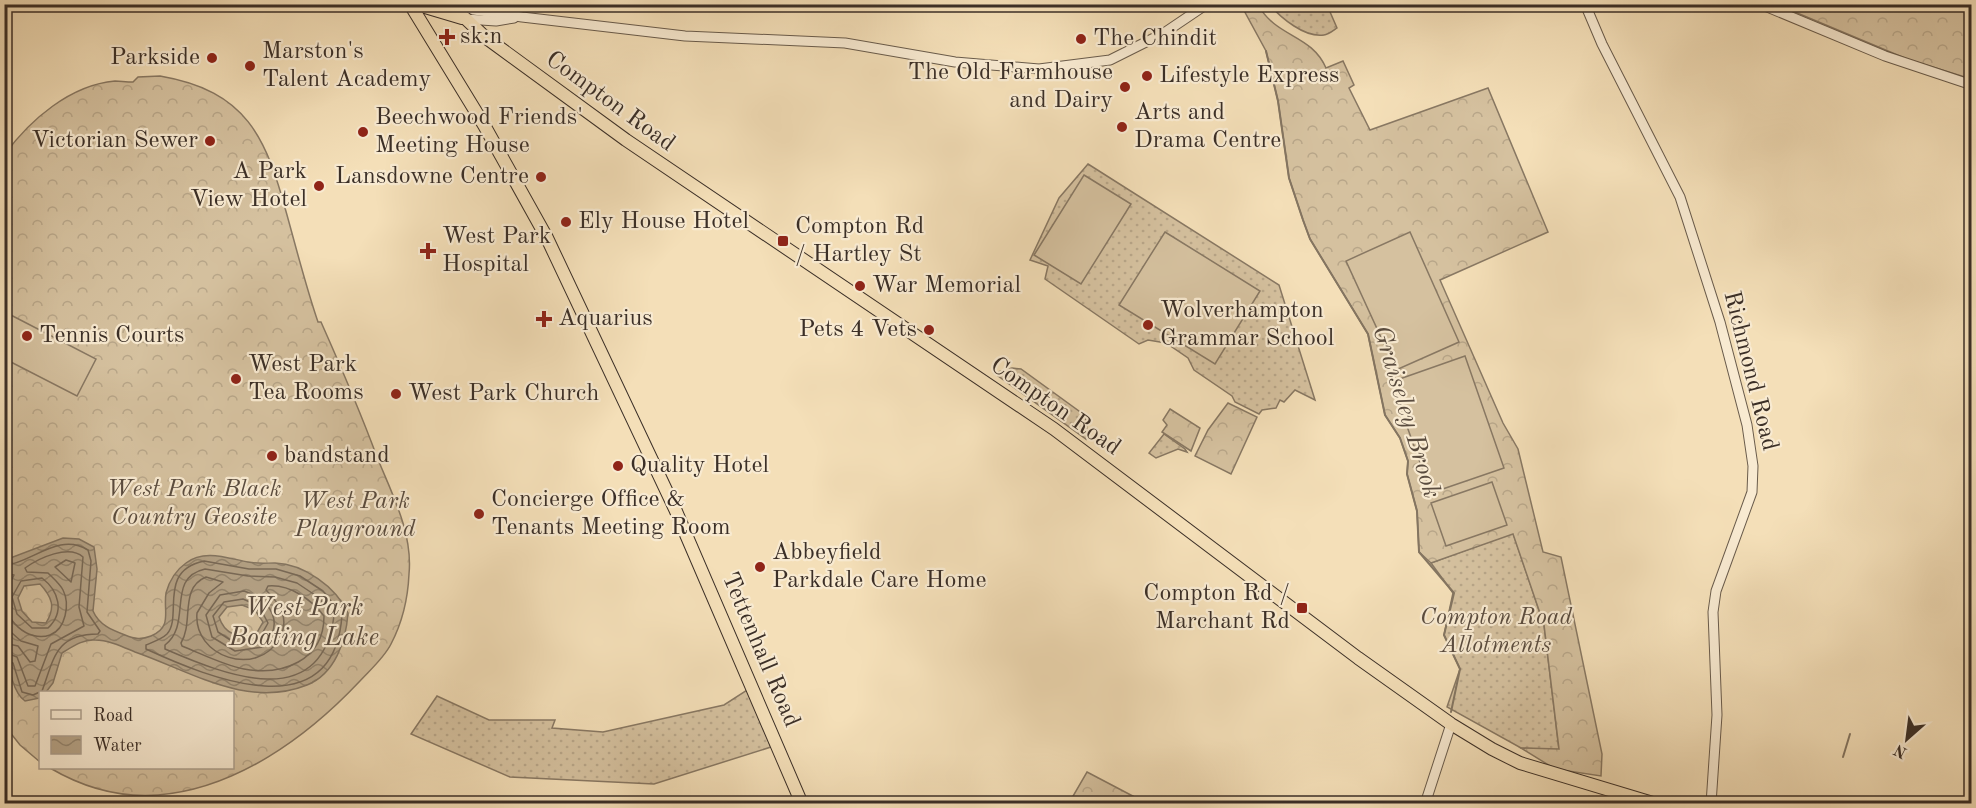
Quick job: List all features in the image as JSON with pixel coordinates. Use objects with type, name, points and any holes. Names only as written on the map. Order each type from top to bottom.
[{"type":"highway","name":"Tettenhall Road","points":[[410,4],[484,126],[547,238],[675,509],[802,804]]},
{"type":"highway","points":[[415,4],[466,19]]},
{"type":"highway","name":"Compton Road","points":[[450,4],[535,74],[673,173],[1054,429],[1358,658],[1451,724],[1520,763],[1656,804]]},
{"type":"street","points":[[459,4],[474,10],[522,17],[685,36],[845,43],[955,62],[1039,69],[1110,60],[1164,33],[1208,4]]},
{"type":"street","name":"Richmond Road","points":[[1585,4],[1602,44],[1680,197],[1720,322],[1748,425],[1753,466],[1752,492],[1716,591],[1713,612],[1717,715],[1711,804]]},
{"type":"street","points":[[1760,4],[1885,56],[1971,85]]},
{"type":"street","points":[[466,19],[496,21],[522,17]]},
{"type":"street","points":[[1425,804],[1451,724]]},
{"type":"green space","points":[[1241,5],[1258,5],[1275,24],[1312,48],[1326,68],[1343,61],[1354,85],[1349,88],[1370,130],[1488,88],[1548,232],[1440,280],[1503,423],[1518,449],[1543,552],[1561,557],[1602,754],[1601,776],[1555,769],[1521,748],[1559,749],[1544,625],[1513,534],[1431,563],[1419,552],[1417,511],[1407,474],[1408,461],[1400,438],[1385,415],[1368,334],[1310,239],[1289,178],[1278,101],[1266,51]]},
{"type":"green space","points":[[1270,5],[1327,5],[1337,28],[1326,35],[1309,33],[1280,16]]},
{"type":"green space","points":[[1778,5],[1971,5],[1971,79],[1907,59]]},
{"type":"green space","name":"West Park Black Country Geosite","points":[[160,76],[190,83],[214,93],[233,106],[261,141],[279,187],[318,322],[321,322],[336,356],[395,499],[405,529],[409,559],[406,601],[391,644],[372,668],[317,722],[268,757],[215,783],[187,791],[143,796],[102,790],[52,769],[234,769],[234,691],[39,691],[39,761],[20,745],[5,726],[5,154],[39,117],[67,97],[98,84],[115,81],[133,82],[138,77]]},
{"type":"green space","points":[[1088,164],[1279,285],[1315,400],[1295,390],[1284,402],[1280,400],[1276,408],[1262,410],[1259,414],[1235,402],[1232,396],[1194,370],[1188,358],[1166,343],[1148,340],[1139,344],[1045,279],[1048,266],[1030,260],[1059,198]]},
{"type":"green space","points":[[1084,175],[1131,204],[1081,284],[1034,255]]},
{"type":"green space","points":[[1165,232],[1260,291],[1215,364],[1119,305]]},
{"type":"green space","points":[[1410,232],[1459,342],[1396,370],[1346,261]]},
{"type":"green space","name":"Tennis Courts","points":[[5,312],[96,359],[77,396],[5,359]]},
{"type":"green space","points":[[1465,356],[1504,468],[1431,493],[1391,382]]},
{"type":"green space","points":[[1012,368],[1021,369],[1083,414],[1087,422],[1086,439],[994,373]]},
{"type":"green space","points":[[1228,403],[1257,417],[1231,474],[1195,456],[1208,430]]},
{"type":"green space","points":[[1170,409],[1200,428],[1191,451],[1162,432],[1167,425],[1163,420]]},
{"type":"green space","points":[[1164,434],[1187,452],[1178,449],[1156,458],[1149,453]]},
{"type":"green space","points":[[1492,482],[1507,525],[1446,546],[1431,503]]},
{"type":"green space","name":"Compton Road Allotments","points":[[1513,533],[1544,625],[1559,750],[1521,748],[1447,707],[1460,669],[1444,635],[1453,593],[1431,563]]},
{"type":"green space","points":[[747,690],[771,747],[654,784],[510,777],[411,734],[437,696],[489,720],[555,720],[552,728],[603,732],[724,705]]},
{"type":"green space","points":[[1087,772],[1146,803],[1093,799],[1090,803],[1069,803]]},
{"type":"water","name":"West Park Boating Lake","points":[[63,538],[79,539],[94,547],[97,569],[93,611],[106,626],[132,637],[151,636],[162,628],[166,618],[166,593],[173,576],[186,563],[208,555],[251,563],[286,564],[308,572],[336,594],[348,613],[342,645],[332,665],[317,680],[285,691],[263,693],[219,685],[111,642],[91,640],[62,653],[53,683],[47,691],[39,691],[39,698],[25,701],[17,691],[11,676],[7,657],[4,614],[5,560]],"holes":[[[40,584],[47,593],[52,607],[46,623],[32,622],[22,611],[18,598],[24,586]],[[242,605],[255,610],[263,622],[255,636],[232,634],[225,628],[219,617],[227,607]]]},
{"type":"waterway","name":"Graiseley Brook","points":[[1266,51],[1278,101],[1289,178],[1303,220],[1310,239],[1368,334],[1385,415],[1400,438],[1408,461],[1407,474],[1417,511],[1419,552],[1454,593],[1444,635],[1460,669],[1451,712]]},
{"type":"waterway","points":[[1843,757],[1850,734]]},
{"type":"place","name":"sk:n","points":[[447,37]]},
{"type":"place","name":"The Chindit","points":[[1081,39]]},
{"type":"place","name":"Parkside","points":[[212,58]]},
{"type":"place","name":"Marston's Talent Academy","points":[[250,66]]},
{"type":"place","name":"Lifestyle Express","points":[[1147,76]]},
{"type":"place","name":"The Old Farmhouse and Dairy","points":[[1125,87]]},
{"type":"place","name":"Arts and Drama Centre","points":[[1122,127]]},
{"type":"place","name":"Beechwood Friends' Meeting House","points":[[363,132]]},
{"type":"place","name":"Victorian Sewer","points":[[210,141]]},
{"type":"place","name":"Lansdowne Centre","points":[[541,177]]},
{"type":"place","name":"A Park View Hotel","points":[[319,186]]},
{"type":"place","name":"Ely House Hotel","points":[[566,222]]},
{"type":"place","name":"Compton Rd / Hartley St","points":[[783,241]]},
{"type":"place","name":"West Park Hospital","points":[[428,251]]},
{"type":"place","name":"War Memorial","points":[[860,286]]},
{"type":"place","name":"Aquarius","points":[[544,319]]},
{"type":"place","name":"Wolverhampton Grammar School","points":[[1148,325]]},
{"type":"place","name":"Pets 4 Vets","points":[[929,330]]},
{"type":"place","name":"Tennis Courts","points":[[27,336]]},
{"type":"place","name":"West Park Tea Rooms","points":[[236,379]]},
{"type":"place","name":"West Park Church","points":[[396,394]]},
{"type":"place","name":"bandstand","points":[[272,456]]},
{"type":"place","name":"Quality Hotel","points":[[618,466]]},
{"type":"place","name":"Concierge Office & Tenants Meeting Room","points":[[479,514]]},
{"type":"place","name":"Abbeyfield Parkdale Care Home","points":[[760,567]]},
{"type":"place","name":"Compton Rd / Marchant Rd","points":[[1302,608]]},
{"type":"park label","name":"West Park Playground","points":[[355,516]]}]
